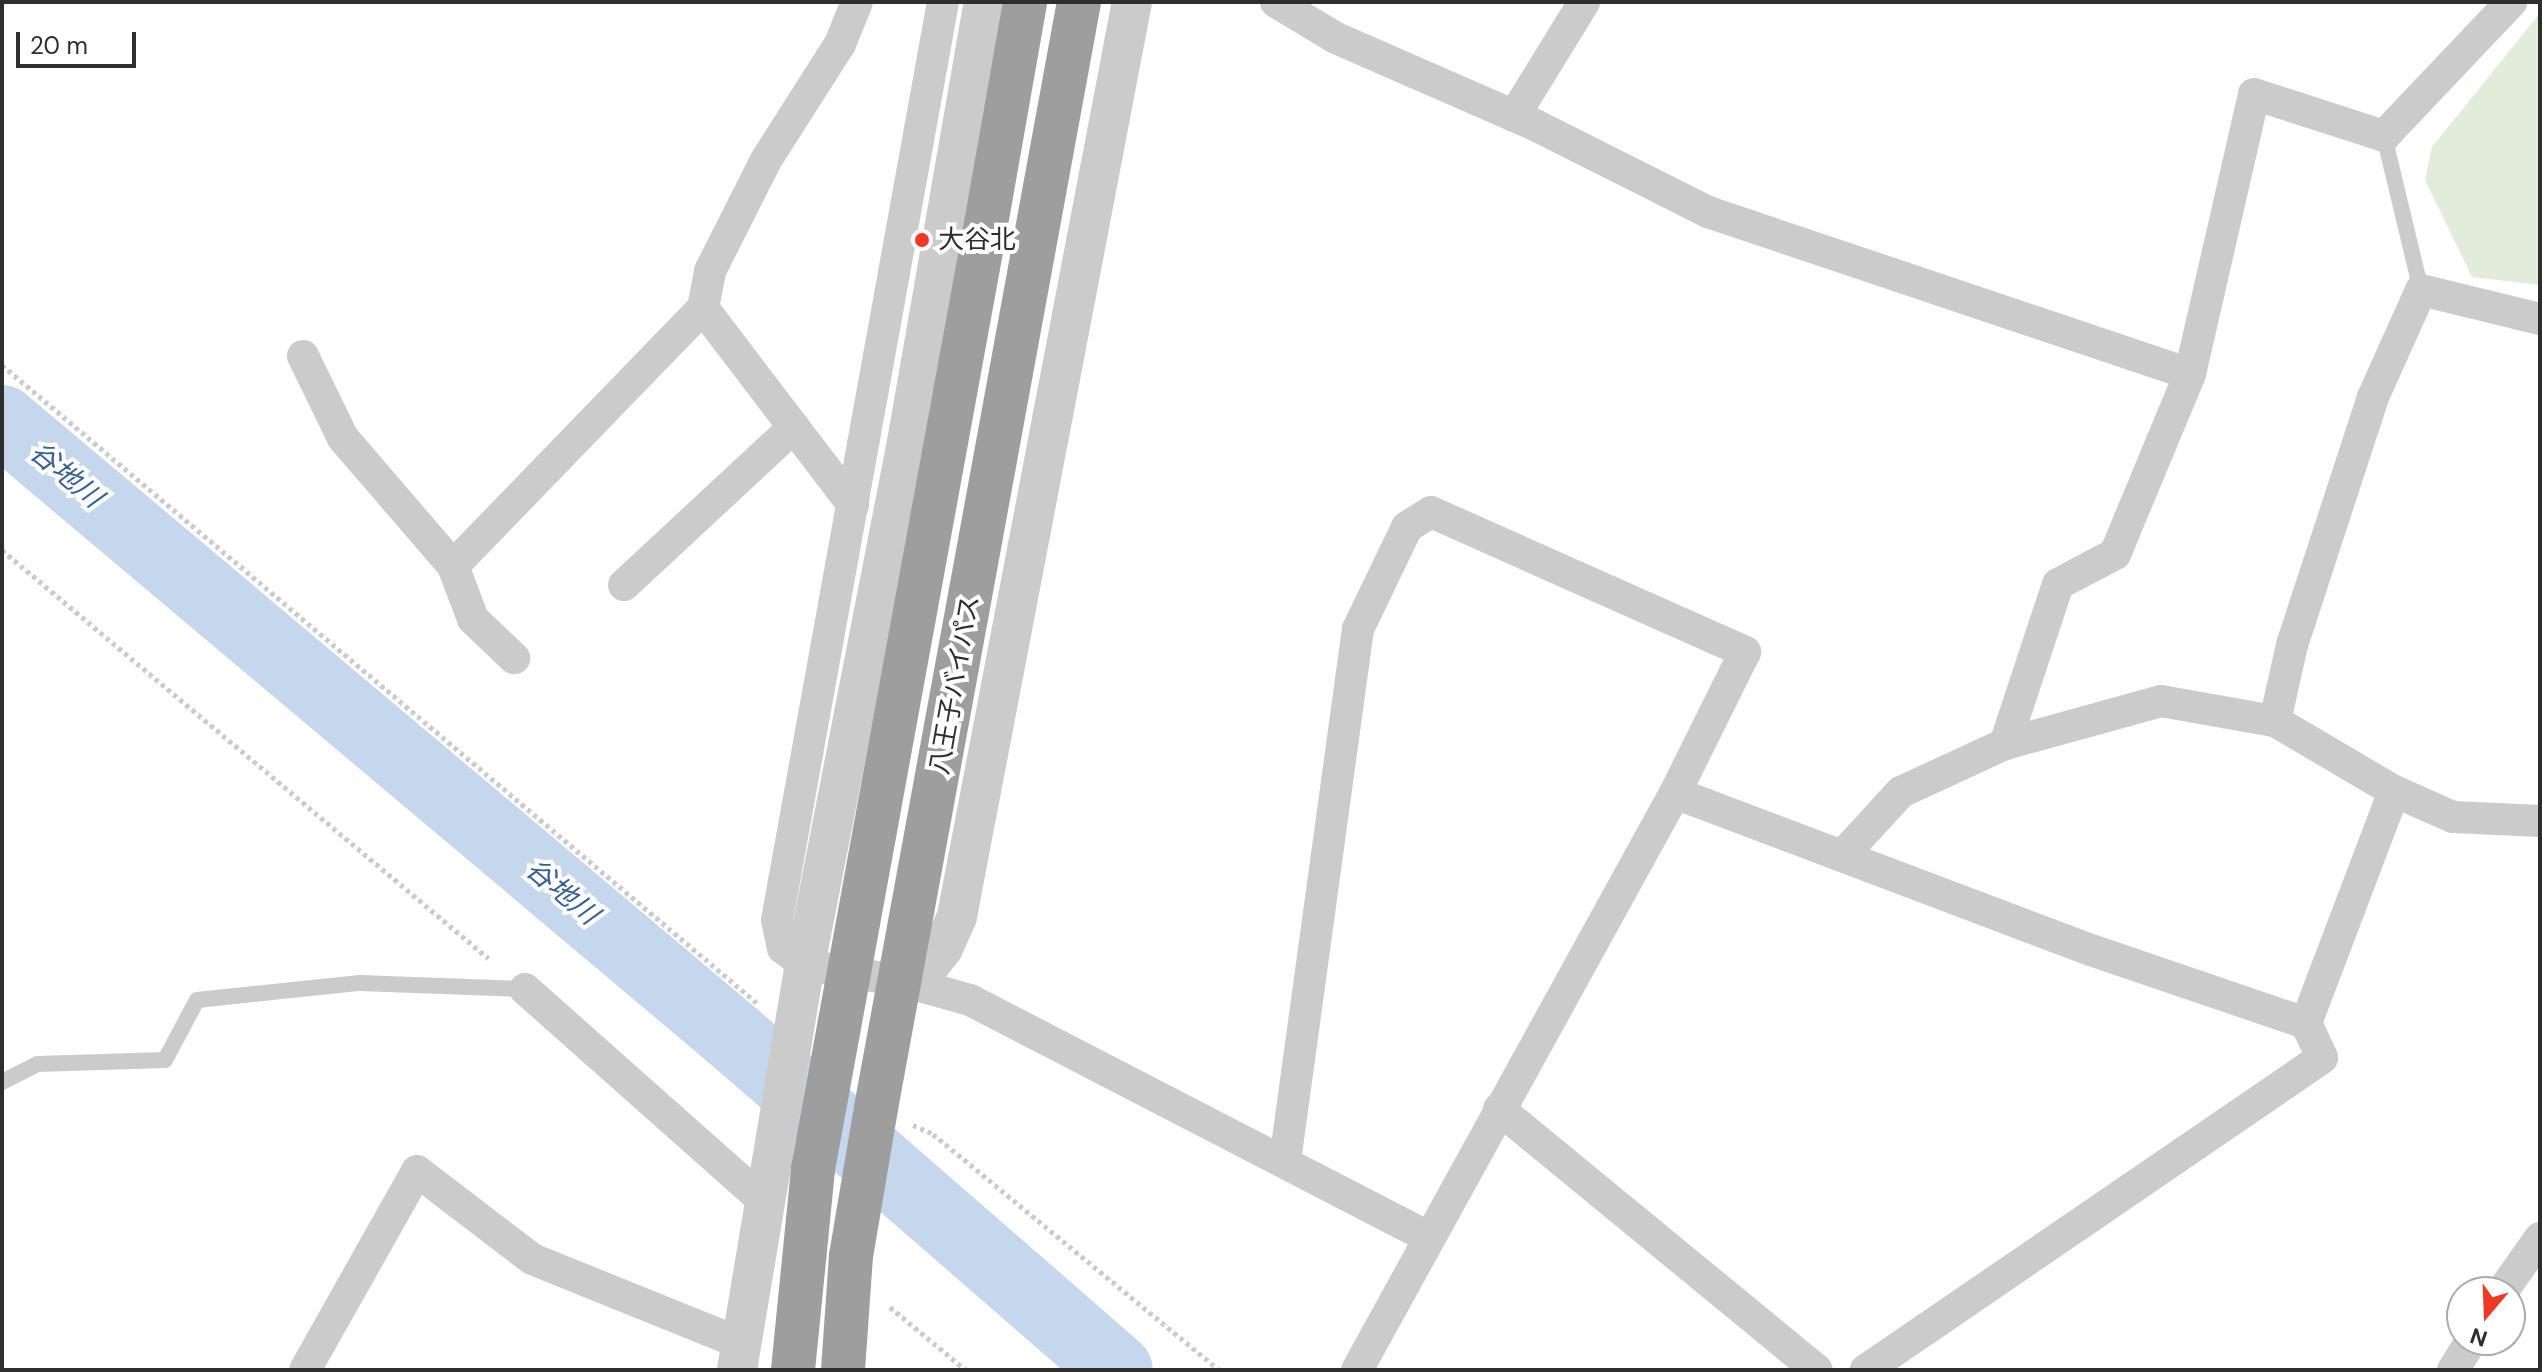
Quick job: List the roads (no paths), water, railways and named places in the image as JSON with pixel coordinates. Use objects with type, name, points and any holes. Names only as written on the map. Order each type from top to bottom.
[{"type":"highway","name":"八王子バイパス","points":[[793,1370],[813,1169],[1025,2]]},
{"type":"highway","name":"八王子バイパス","points":[[843,1370],[843,1325],[850,1267],[876,1108],[902,981],[1079,2]]},
{"type":"street","points":[[453,566],[703,308],[710,271],[766,160],[840,44],[857,2]]},
{"type":"street","points":[[943,2],[777,920],[783,948],[805,965],[902,981],[970,1000],[1426,1236]]},
{"type":"street","points":[[305,1370],[417,1171],[532,1259],[740,1357],[805,965],[907,442],[984,2]]},
{"type":"street","points":[[902,981],[925,971],[943,948],[957,916],[1132,2]]},
{"type":"street","points":[[1276,2],[1336,38],[1514,116],[1708,212],[2190,374]]},
{"type":"street","points":[[1514,116],[1584,2]]},
{"type":"street","points":[[2005,744],[2058,584],[2115,554],[2190,374],[2254,94],[2384,136],[2511,2]]},
{"type":"street","points":[[2275,721],[2292,645],[2373,397],[2421,290],[2540,319]]},
{"type":"street","points":[[703,308],[853,505]]},
{"type":"street","points":[[303,356],[343,438],[453,566],[473,619],[514,658]]},
{"type":"street","points":[[624,585],[794,427]]},
{"type":"street","points":[[1285,1161],[1358,629],[1407,527],[1431,512],[1745,652],[1675,793],[1426,1236],[1357,1370]]},
{"type":"street","points":[[1843,855],[1901,792],[2005,744],[2161,701],[2275,721],[2394,791],[2453,817],[2540,821]]},
{"type":"street","points":[[1866,1370],[2322,1058],[2306,1023],[2394,791]]},
{"type":"street","points":[[1675,793],[2091,950],[2306,1023]]},
{"type":"street","points":[[525,989],[766,1195]]},
{"type":"street","points":[[1499,1109],[1817,1370]]},
{"type":"street","points":[[2513,1276],[2540,1238]]},
{"type":"street","points":[[818,1370],[843,1325]]},
{"type":"lane","points":[[2384,136],[2421,290]]},
{"type":"lane","points":[[2,1082],[37,1064],[165,1060],[197,1000],[360,983],[525,989]]},
{"type":"waterway","name":"谷地川","points":[[2,421],[732,1035],[1117,1370]]},
{"type":"place","name":"大谷北","points":[[922,240]]}]
